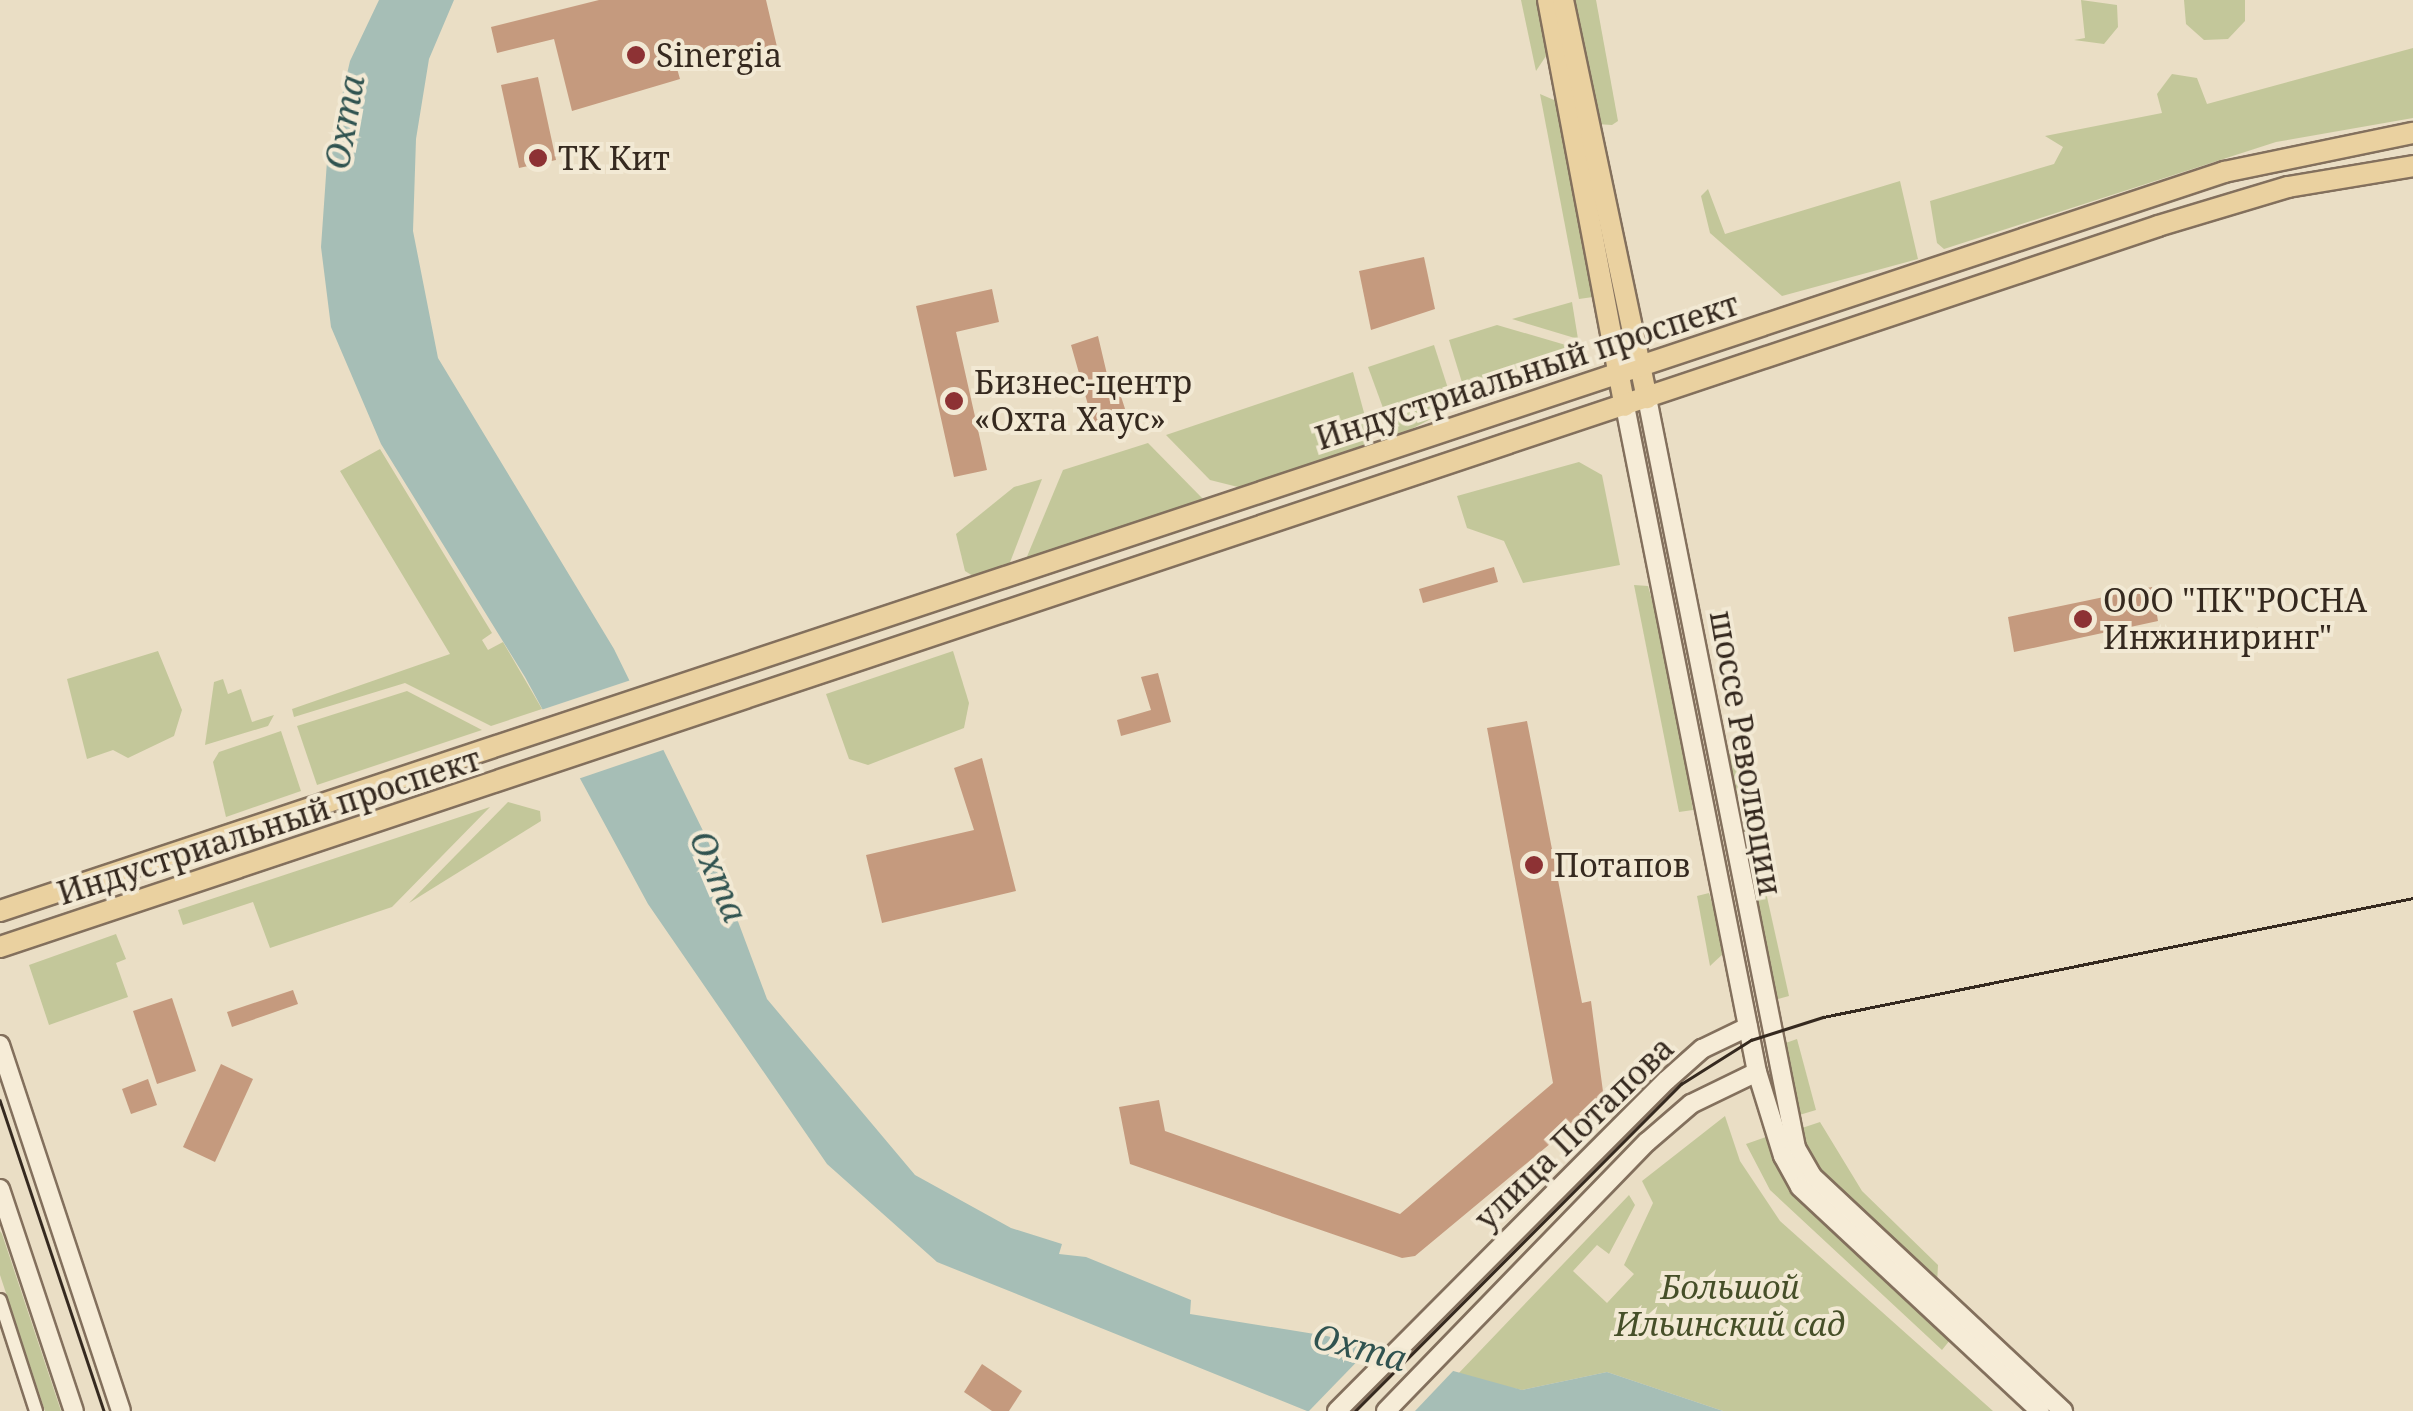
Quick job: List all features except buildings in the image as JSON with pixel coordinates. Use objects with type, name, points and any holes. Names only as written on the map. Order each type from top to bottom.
[{"type":"main road","name":"шоссе Революции","points":[[1548,0],[1757,1072],[1800,1187],[2040,1411]]},
{"type":"main road","name":"шоссе Революции","points":[[1563,0],[1647,398],[1787,1125],[1812,1176],[2063,1411]]},
{"type":"main road","name":"Индустриальный проспект","points":[[0,911],[2267,159],[2413,132]]},
{"type":"main road","name":"Индустриальный проспект","points":[[0,947],[2225,206],[2413,166]]},
{"type":"main road","points":[[676,686],[690,717]]},
{"type":"main road","points":[[544,730],[559,761]]},
{"type":"main road","points":[[1748,1027],[1770,1044],[1757,1072]]},
{"type":"main road","name":"улица Потапова","points":[[1337,1411],[1691,1058],[1748,1027]]},
{"type":"main road","points":[[0,1045],[122,1411]]},
{"type":"main road","name":"улица Потапова","points":[[1386,1411],[1647,1142],[1691,1104],[1757,1072]]},
{"type":"main road","points":[[0,1189],[74,1411]]},
{"type":"street","points":[[0,1300],[36,1411]]},
{"type":"green space","points":[[1521,0],[1540,0],[1548,53],[1536,71]]},
{"type":"green space","points":[[1571,0],[1596,0],[1618,121],[1612,125],[1596,124]]},
{"type":"green space","points":[[2081,0],[2117,5],[2118,27],[2104,44],[2074,40],[2085,38]]},
{"type":"green space","points":[[2184,0],[2245,0],[2245,21],[2228,39],[2204,40],[2186,24]]},
{"type":"green space","points":[[2413,48],[2413,118],[2276,142],[1944,249],[1937,243],[1930,201],[2054,164],[2063,147],[2045,136],[2162,113],[2157,94],[2172,74],[2197,78],[2207,104]]},
{"type":"green space","points":[[1540,94],[1561,103],[1593,297],[1579,299]]},
{"type":"green space","points":[[1900,181],[1918,259],[1782,296],[1710,233],[1701,196],[1708,189],[1725,234]]},
{"type":"green space","points":[[1572,302],[1578,339],[1512,319]]},
{"type":"green space","points":[[1497,325],[1576,348],[1464,389],[1449,340]]},
{"type":"green space","points":[[1434,345],[1454,407],[1394,438],[1368,367]]},
{"type":"green space","points":[[1353,372],[1373,446],[1242,488],[1210,480],[1166,435]]},
{"type":"green space","points":[[1148,443],[1204,500],[1026,559],[1063,470]]},
{"type":"green space","points":[[380,449],[492,633],[482,640],[488,650],[503,642],[542,709],[491,726],[405,683],[294,717],[292,709],[450,654],[340,471]]},
{"type":"green space","points":[[1579,462],[1602,475],[1620,565],[1523,583],[1504,541],[1467,528],[1457,496]]},
{"type":"green space","points":[[1042,479],[1009,565],[973,576],[965,571],[956,534],[1014,487]]},
{"type":"green space","points":[[1634,585],[1648,586],[1669,662],[1693,810],[1679,812]]},
{"type":"green space","points":[[158,651],[182,710],[174,736],[128,758],[113,750],[87,759],[67,679]]},
{"type":"green space","points":[[953,651],[969,703],[964,728],[868,765],[849,759],[826,694]]},
{"type":"green space","points":[[223,679],[228,694],[241,689],[252,722],[274,715],[268,726],[205,745],[214,682]]},
{"type":"green space","points":[[407,691],[482,730],[317,785],[297,726]]},
{"type":"green space","points":[[281,731],[301,791],[226,817],[213,762],[219,752]]},
{"type":"green space","points":[[1735,753],[1789,996],[1771,1001],[1726,754]]},
{"type":"green space","points":[[508,802],[540,811],[541,821],[409,903]]},
{"type":"green space","points":[[490,807],[392,907],[270,948],[253,902],[183,925],[178,910]]},
{"type":"green space","points":[[1709,893],[1726,951],[1710,966],[1697,896]]},
{"type":"green space","points":[[116,934],[126,959],[116,963],[128,997],[49,1025],[29,965]]},
{"type":"green space","points":[[1797,1039],[1816,1110],[1796,1116],[1780,1045]]},
{"type":"green space","name":"Большой Ильинский сад","points":[[1725,1116],[1740,1161],[1780,1221],[1993,1411],[1723,1411],[1607,1372],[1522,1390],[1456,1376],[1629,1195],[1635,1205],[1609,1254],[1597,1245],[1573,1271],[1607,1303],[1634,1274],[1624,1265],[1653,1203],[1642,1181]]},
{"type":"green space","points":[[1820,1122],[1862,1191],[1938,1265],[1937,1284],[1819,1170],[1799,1129]]},
{"type":"green space","points":[[1766,1137],[1795,1196],[1950,1340],[1942,1350],[1770,1190],[1746,1144]]},
{"type":"green space","points":[[0,1231],[61,1411],[45,1411],[0,1275]]},
{"type":"water","name":"Охта","points":[[379,0],[454,0],[429,59],[416,139],[413,231],[438,358],[614,649],[708,841],[767,999],[915,1175],[1011,1228],[1062,1244],[1059,1254],[1086,1257],[1191,1300],[1190,1314],[1327,1336],[1522,1390],[1607,1372],[1723,1411],[1307,1411],[937,1262],[827,1164],[648,904],[525,677],[381,444],[331,327],[321,247],[327,161],[350,61]]},
{"type":"pier","points":[[634,679],[669,748],[575,780],[538,711]]},
{"type":"pier","points":[[1373,1345],[1454,1370],[1415,1411],[1309,1411]]},
{"type":"tram line","points":[[1355,1411],[1681,1084],[1751,1040],[1823,1017],[2413,898]]},
{"type":"tram line","points":[[0,1100],[104,1411]]},
{"type":"place","name":"Sinergia","points":[[636,55]]},
{"type":"place","name":"ТК Кит","points":[[538,158]]},
{"type":"place","name":"Бизнес-центр «Охта Хаус»","points":[[954,401]]},
{"type":"place","name":"ООО \"ПК\"РОСНА Инжиниринг\"","points":[[2083,619]]},
{"type":"place","name":"Потапов","points":[[1534,865]]}]
